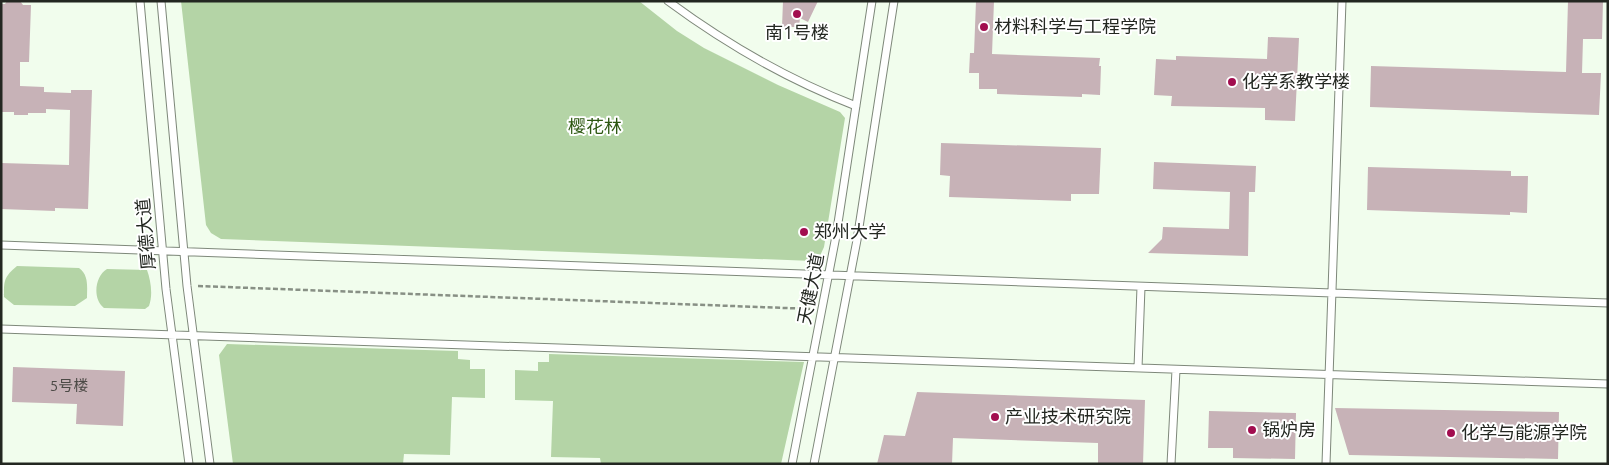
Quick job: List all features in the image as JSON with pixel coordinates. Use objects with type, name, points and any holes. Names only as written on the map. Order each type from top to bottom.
[{"type":"lane","name":"厚德大道","points":[[140,1],[162,251],[189,464]]},
{"type":"lane","name":"厚德大道","points":[[161,1],[187,286],[210,464]]},
{"type":"lane","points":[[668,1],[723,39],[762,62],[856,106]]},
{"type":"lane","name":"天健大道","points":[[792,464],[829,275],[872,1]]},
{"type":"lane","name":"天健大道","points":[[814,464],[850,276],[894,1]]},
{"type":"lane","points":[[1326,464],[1342,1]]},
{"type":"lane","points":[[1,245],[1608,303]]},
{"type":"lane","points":[[1138,368],[1141,287]]},
{"type":"lane","points":[[1,329],[1608,384]]},
{"type":"lane","points":[[1172,464],[1176,370]]},
{"type":"path","points":[[187,286],[822,309]]},
{"type":"green space","name":"樱花林","points":[[181,1],[639,1],[677,31],[704,48],[778,85],[840,112],[845,118],[824,247],[819,258],[813,261],[221,239],[211,233],[206,225]]},
{"type":"green space","points":[[17,266],[79,268],[86,278],[87,298],[75,306],[14,305],[4,297],[4,287],[7,276]]},
{"type":"green space","points":[[107,269],[147,270],[151,288],[149,306],[145,309],[104,308],[98,299],[96,288],[100,277]]},
{"type":"green space","points":[[227,344],[458,351],[458,359],[470,360],[470,369],[485,369],[485,398],[452,397],[450,455],[404,454],[403,464],[233,464],[219,355]]},
{"type":"green space","points":[[549,354],[804,362],[781,464],[601,464],[600,458],[551,457],[553,401],[515,400],[515,370],[538,371],[538,362],[549,362]]},
{"type":"building","points":[[7,1],[20,1],[23,5],[31,5],[29,62],[20,62],[20,86],[44,87],[44,92],[71,93],[71,90],[92,90],[88,209],[55,208],[55,211],[1,209],[1,163],[69,165],[70,110],[46,109],[46,113],[28,113],[28,115],[14,115],[14,112],[1,112],[1,4],[5,4]]},
{"type":"building","name":"南1号楼","points":[[783,1],[818,1],[808,22],[800,18],[799,27],[782,27]]},
{"type":"building","name":"材料科学与工程学院","points":[[976,1],[994,1],[992,54],[1100,58],[1100,95],[1082,94],[1082,97],[997,94],[997,89],[979,89],[979,73],[969,73],[970,53],[974,53]]},
{"type":"building","points":[[1568,1],[1603,1],[1602,39],[1583,39],[1582,73],[1601,73],[1599,115],[1370,107],[1371,66],[1566,72]]},
{"type":"building","name":"化学系教学楼","points":[[1268,37],[1299,38],[1295,121],[1265,120],[1265,108],[1171,106],[1172,96],[1154,95],[1156,59],[1176,60],[1176,56],[1267,59]]},
{"type":"building","points":[[941,143],[1101,148],[1099,194],[1071,194],[1071,201],[949,197],[950,176],[940,175]]},
{"type":"building","points":[[1154,162],[1256,166],[1255,192],[1249,192],[1248,256],[1148,253],[1162,239],[1163,227],[1229,229],[1230,192],[1153,189]]},
{"type":"building","points":[[1368,167],[1511,171],[1511,176],[1528,176],[1527,213],[1510,212],[1510,215],[1367,210]]},
{"type":"building","points":[[13,367],[125,371],[123,426],[76,424],[77,404],[12,402]]},
{"type":"building","points":[[917,392],[1145,400],[1143,464],[1098,464],[1098,443],[953,438],[952,464],[877,464],[884,435],[905,436]]},
{"type":"building","name":"化学与能源学院","points":[[1335,408],[1559,412],[1558,459],[1349,455]]},
{"type":"building","name":"锅炉房","points":[[1209,411],[1296,413],[1295,459],[1233,458],[1233,448],[1208,448]]},
{"type":"place","name":"南1号楼","points":[[797,14]]},
{"type":"place","name":"材料科学与工程学院","points":[[984,27]]},
{"type":"place","name":"化学系教学楼","points":[[1232,82]]},
{"type":"place","name":"郑州大学","points":[[804,232]]},
{"type":"place","name":"产业技术研究院","points":[[995,417]]},
{"type":"place","name":"锅炉房","points":[[1252,430]]},
{"type":"place","name":"化学与能源学院","points":[[1451,433]]}]
